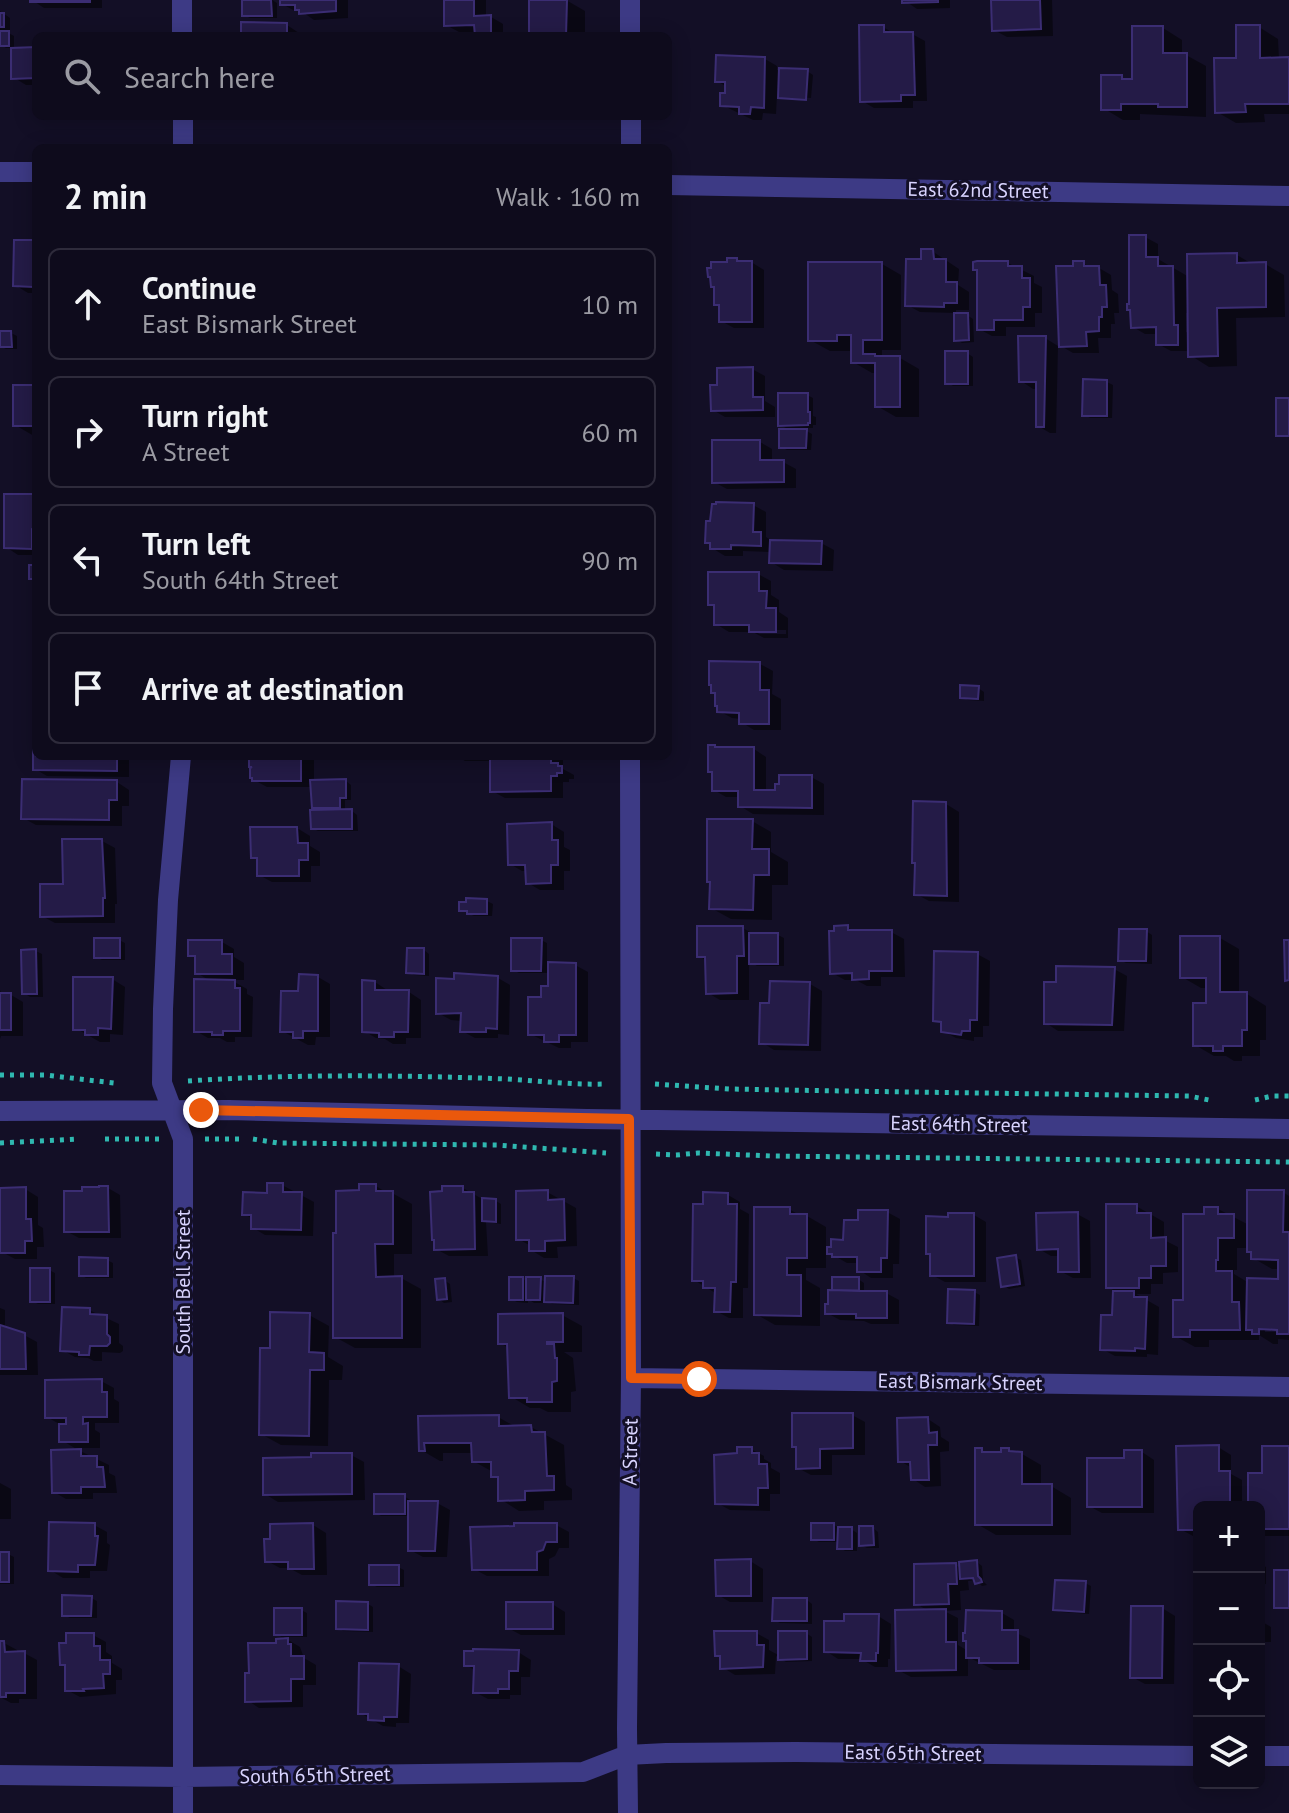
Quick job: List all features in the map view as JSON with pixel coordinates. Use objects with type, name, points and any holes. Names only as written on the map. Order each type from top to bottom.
[{"type":"street","points":[[182,0],[182,32]]},
{"type":"street","points":[[630,0],[630,32]]},
{"type":"street","points":[[183,120],[183,144]]},
{"type":"street","points":[[631,120],[631,144]]},
{"type":"street","points":[[0,172],[32,172]]},
{"type":"street","name":"East 62nd Street","points":[[672,185],[1289,196]]},
{"type":"street","name":"South Bell Street","points":[[181,760],[168,900],[162,1083],[183,1139],[183,1813]]},
{"type":"street","name":"A Street","points":[[628,1813],[630,760]]},
{"type":"street","name":"East 64th Street","points":[[0,1111],[172,1110],[1289,1129]]},
{"type":"street","name":"East Bismark Street","points":[[631,1378],[1289,1387]]},
{"type":"street","name":"East 65th Street","points":[[627,1755],[811,1752],[1193,1756]]},
{"type":"street","name":"South 65th Street","points":[[0,1775],[184,1777],[583,1772],[627,1755]]},
{"type":"street","points":[[1265,1756],[1289,1756]]},
{"type":"building","points":[[90,0],[90,2],[30,2]]},
{"type":"building","points":[[242,0],[271,0],[272,16],[242,16]]},
{"type":"building","points":[[280,0],[336,0],[336,11],[299,14],[295,5],[280,5]]},
{"type":"building","points":[[444,0],[474,0],[474,16],[491,15],[491,32],[475,32],[474,25],[444,26]]},
{"type":"building","points":[[529,0],[567,0],[566,32],[529,32]]},
{"type":"building","points":[[902,0],[938,0],[938,2],[902,3]]},
{"type":"building","points":[[991,0],[1040,0],[1041,29],[992,31]]},
{"type":"building","points":[[0,13],[4,13],[4,27],[0,27]]},
{"type":"building","points":[[241,22],[287,23],[287,32],[241,32]]},
{"type":"building","points":[[859,25],[884,25],[884,32],[913,32],[915,95],[901,95],[901,101],[860,102]]},
{"type":"building","points":[[1236,25],[1260,25],[1260,58],[1289,57],[1289,104],[1245,104],[1246,112],[1215,113],[1214,58],[1236,58]]},
{"type":"building","points":[[1132,26],[1163,26],[1163,53],[1187,53],[1187,107],[1121,104],[1121,110],[1101,110],[1101,75],[1122,75],[1122,79],[1132,79]]},
{"type":"building","points":[[0,31],[9,31],[9,46],[0,46]]},
{"type":"building","points":[[32,47],[32,78],[11,79],[11,48]]},
{"type":"building","points":[[716,55],[765,57],[764,108],[751,107],[750,114],[739,114],[739,107],[720,106],[720,93],[725,93],[725,82],[715,82]]},
{"type":"building","points":[[779,68],[808,69],[806,100],[778,98]]},
{"type":"building","points":[[1129,235],[1146,235],[1146,257],[1158,257],[1158,266],[1173,266],[1174,325],[1178,325],[1178,345],[1156,345],[1156,327],[1131,328],[1130,310],[1127,310]]},
{"type":"building","points":[[14,240],[32,240],[32,287],[13,286]]},
{"type":"building","points":[[921,249],[933,249],[934,259],[946,259],[946,282],[957,282],[957,303],[944,303],[944,307],[905,306],[906,259],[921,259]]},
{"type":"building","points":[[1237,253],[1237,263],[1266,262],[1266,307],[1217,308],[1218,356],[1188,357],[1187,254]]},
{"type":"building","points":[[727,258],[752,261],[752,322],[719,322],[719,305],[714,305],[714,287],[711,287],[707,268],[711,268],[711,262],[727,262]]},
{"type":"building","points":[[1008,261],[1008,266],[1022,266],[1022,278],[1030,278],[1030,307],[1023,307],[1023,320],[994,320],[994,330],[977,330],[977,270],[973,270],[973,262]]},
{"type":"building","points":[[1073,261],[1084,261],[1084,266],[1099,266],[1100,285],[1106,285],[1107,307],[1102,307],[1099,331],[1086,332],[1087,346],[1059,347],[1056,266],[1073,266]]},
{"type":"building","points":[[808,262],[882,262],[882,340],[863,340],[863,354],[900,356],[900,407],[875,407],[875,363],[851,363],[851,335],[837,335],[837,341],[808,341]]},
{"type":"building","points":[[954,313],[968,313],[969,340],[954,341]]},
{"type":"building","points":[[0,331],[11,331],[12,347],[0,347]]},
{"type":"building","points":[[1018,336],[1046,336],[1044,427],[1036,427],[1036,382],[1019,382]]},
{"type":"building","points":[[945,351],[968,351],[968,384],[945,384]]},
{"type":"building","points":[[753,367],[753,397],[763,397],[763,410],[711,411],[710,385],[717,385],[717,368]]},
{"type":"building","points":[[1083,379],[1107,380],[1107,416],[1082,416]]},
{"type":"building","points":[[13,385],[32,385],[32,426],[13,426]]},
{"type":"building","points":[[778,393],[808,393],[808,425],[778,426]]},
{"type":"building","points":[[1276,398],[1289,398],[1289,436],[1276,436]]},
{"type":"building","points":[[779,429],[807,429],[806,448],[779,448]]},
{"type":"building","points":[[712,440],[760,440],[760,460],[784,460],[784,482],[712,483]]},
{"type":"building","points":[[4,494],[32,494],[32,549],[4,548]]},
{"type":"building","points":[[754,503],[753,532],[761,532],[761,546],[731,545],[731,549],[710,549],[710,543],[705,543],[706,521],[710,521],[712,504]]},
{"type":"building","points":[[770,540],[822,541],[821,564],[769,563]]},
{"type":"building","points":[[29,565],[32,565],[32,579],[29,579]]},
{"type":"building","points":[[708,572],[759,572],[759,591],[767,591],[766,608],[776,608],[776,632],[749,632],[749,625],[714,625],[714,605],[708,605]]},
{"type":"building","points":[[709,661],[760,662],[760,690],[769,690],[769,724],[739,724],[739,713],[717,712],[715,693],[711,693],[709,685]]},
{"type":"building","points":[[960,685],[979,686],[978,699],[960,698]]},
{"type":"building","points":[[708,745],[754,747],[754,790],[775,790],[779,775],[812,775],[812,808],[738,807],[738,791],[712,791]]},
{"type":"building","points":[[33,760],[117,760],[117,771],[33,770]]},
{"type":"building","points":[[249,760],[301,760],[301,781],[252,781],[252,767],[249,767]]},
{"type":"building","points":[[490,760],[551,760],[551,763],[562,766],[562,773],[551,776],[551,791],[490,792]]},
{"type":"building","points":[[22,779],[117,780],[117,800],[109,800],[109,820],[21,819]]},
{"type":"building","points":[[346,779],[346,798],[340,798],[340,808],[312,808],[310,780]]},
{"type":"building","points":[[913,801],[946,802],[947,896],[914,895]]},
{"type":"building","points":[[352,809],[352,829],[311,829],[310,810]]},
{"type":"building","points":[[707,819],[753,819],[752,849],[769,849],[769,875],[754,875],[753,910],[709,909]]},
{"type":"building","points":[[552,822],[552,840],[558,840],[558,865],[551,865],[551,883],[526,884],[525,865],[508,865],[507,824]]},
{"type":"building","points":[[250,827],[297,827],[298,843],[308,843],[308,860],[299,860],[299,876],[257,876],[257,858],[251,858]]},
{"type":"building","points":[[62,839],[102,839],[103,916],[40,917],[40,884],[63,884]]},
{"type":"building","points":[[466,898],[487,899],[487,914],[459,911],[459,902],[466,902]]},
{"type":"building","points":[[848,925],[848,930],[892,930],[892,971],[869,971],[869,979],[852,980],[852,973],[830,974],[829,931],[834,931],[834,926]]},
{"type":"building","points":[[697,926],[743,926],[744,956],[737,956],[737,993],[706,994],[705,957],[697,957]]},
{"type":"building","points":[[1119,929],[1147,929],[1146,961],[1118,961]]},
{"type":"building","points":[[749,933],[778,933],[778,964],[749,964]]},
{"type":"building","points":[[1180,936],[1220,936],[1220,992],[1247,992],[1247,1030],[1242,1030],[1242,1046],[1223,1046],[1223,1051],[1213,1051],[1213,1046],[1193,1046],[1193,1003],[1206,1003],[1206,978],[1180,978]]},
{"type":"building","points":[[94,938],[120,938],[120,958],[94,958]]},
{"type":"building","points":[[511,938],[542,938],[541,971],[511,971]]},
{"type":"building","points":[[188,940],[222,940],[222,954],[232,954],[232,974],[195,974],[195,956],[188,956]]},
{"type":"building","points":[[1284,940],[1289,940],[1289,980],[1285,981]]},
{"type":"building","points":[[407,948],[424,948],[424,974],[406,973]]},
{"type":"building","points":[[36,949],[37,994],[22,994],[21,950]]},
{"type":"building","points":[[934,951],[978,952],[977,1020],[970,1020],[970,1031],[962,1031],[961,1035],[941,1032],[941,1022],[933,1021]]},
{"type":"building","points":[[548,962],[576,963],[576,1035],[559,1035],[559,1042],[544,1042],[544,1035],[528,1035],[528,997],[541,997],[541,986],[548,986]]},
{"type":"building","points":[[1056,966],[1115,967],[1112,1025],[1044,1024],[1044,982],[1056,982]]},
{"type":"building","points":[[454,973],[498,976],[497,1029],[460,1032],[461,1013],[436,1014],[436,978],[454,979]]},
{"type":"building","points":[[299,974],[318,975],[318,1031],[303,1031],[303,1038],[293,1038],[293,1032],[280,1032],[281,991],[298,991]]},
{"type":"building","points":[[73,977],[113,977],[111,1029],[98,1028],[98,1035],[85,1035],[85,1030],[73,1030]]},
{"type":"building","points":[[194,979],[235,980],[235,988],[240,988],[240,1031],[223,1031],[223,1035],[194,1032]]},
{"type":"building","points":[[362,980],[375,981],[375,990],[409,990],[408,1032],[394,1032],[394,1037],[379,1037],[379,1033],[362,1032]]},
{"type":"building","points":[[770,981],[810,982],[808,1045],[759,1044],[760,1003],[769,1003]]},
{"type":"building","points":[[0,993],[11,993],[11,1030],[0,1030]]},
{"type":"building","points":[[267,1183],[283,1183],[283,1192],[302,1192],[301,1230],[251,1229],[251,1215],[242,1215],[243,1192],[267,1193]]},
{"type":"building","points":[[359,1184],[376,1184],[376,1191],[393,1191],[393,1244],[375,1244],[376,1277],[402,1276],[402,1338],[333,1338],[336,1191],[359,1190]]},
{"type":"building","points":[[108,1186],[109,1232],[64,1232],[64,1191],[82,1191],[82,1187]]},
{"type":"building","points":[[442,1186],[463,1186],[463,1192],[474,1192],[475,1249],[434,1250],[430,1192],[442,1191]]},
{"type":"building","points":[[26,1187],[26,1219],[31,1219],[32,1241],[25,1241],[25,1253],[0,1253],[0,1188]]},
{"type":"building","points":[[548,1190],[548,1200],[564,1199],[565,1240],[545,1241],[545,1251],[529,1251],[529,1240],[516,1240],[516,1191]]},
{"type":"building","points":[[1247,1190],[1284,1190],[1283,1232],[1289,1232],[1289,1334],[1259,1329],[1259,1334],[1252,1334],[1252,1330],[1246,1330],[1247,1278],[1278,1279],[1278,1260],[1251,1259],[1251,1252],[1247,1252]]},
{"type":"building","points":[[703,1192],[728,1193],[728,1204],[737,1204],[736,1282],[731,1282],[730,1312],[714,1312],[715,1288],[703,1288],[703,1281],[692,1281],[693,1204],[703,1204]]},
{"type":"building","points":[[482,1198],[496,1199],[496,1222],[482,1221]]},
{"type":"building","points":[[1106,1204],[1137,1204],[1137,1213],[1151,1213],[1151,1238],[1166,1237],[1166,1266],[1151,1266],[1151,1278],[1139,1278],[1139,1288],[1106,1288]]},
{"type":"building","points":[[754,1207],[790,1207],[790,1214],[807,1214],[807,1258],[787,1258],[787,1275],[801,1275],[801,1316],[754,1315]]},
{"type":"building","points":[[1204,1207],[1218,1207],[1218,1214],[1234,1214],[1234,1238],[1218,1238],[1216,1271],[1232,1271],[1232,1302],[1239,1302],[1240,1330],[1190,1330],[1190,1337],[1173,1337],[1173,1300],[1183,1300],[1183,1214],[1204,1214]]},
{"type":"building","points":[[858,1210],[888,1210],[887,1258],[881,1258],[881,1272],[857,1272],[857,1257],[832,1257],[832,1254],[827,1254],[831,1239],[843,1240],[844,1220],[858,1220]]},
{"type":"building","points":[[1078,1212],[1079,1272],[1058,1272],[1058,1249],[1037,1250],[1036,1213]]},
{"type":"building","points":[[948,1213],[974,1213],[974,1276],[930,1276],[930,1254],[926,1254],[926,1216],[948,1217]]},
{"type":"building","points":[[1016,1255],[1020,1284],[1001,1287],[997,1258]]},
{"type":"building","points":[[79,1257],[108,1258],[108,1276],[79,1276]]},
{"type":"building","points":[[30,1268],[50,1268],[50,1302],[30,1302]]},
{"type":"building","points":[[545,1276],[574,1276],[573,1303],[544,1302]]},
{"type":"building","points":[[509,1277],[523,1277],[523,1300],[509,1300]]},
{"type":"building","points":[[526,1277],[541,1277],[540,1300],[526,1300]]},
{"type":"building","points":[[832,1277],[859,1277],[859,1291],[832,1290]]},
{"type":"building","points":[[445,1278],[447,1299],[437,1300],[435,1279]]},
{"type":"building","points":[[948,1289],[975,1290],[974,1324],[947,1323]]},
{"type":"building","points":[[828,1290],[887,1291],[887,1318],[825,1314]]},
{"type":"building","points":[[1113,1291],[1134,1291],[1134,1297],[1147,1297],[1145,1349],[1100,1350],[1101,1315],[1112,1315]]},
{"type":"building","points":[[62,1307],[90,1308],[90,1314],[107,1315],[110,1343],[107,1346],[90,1346],[89,1355],[60,1351]]},
{"type":"building","points":[[270,1312],[310,1313],[309,1352],[324,1353],[324,1370],[310,1370],[309,1436],[259,1435],[260,1348],[270,1348]]},
{"type":"building","points":[[563,1313],[563,1342],[547,1342],[554,1344],[557,1358],[557,1381],[552,1382],[552,1402],[509,1398],[507,1344],[498,1344],[498,1314]]},
{"type":"building","points":[[0,1325],[25,1333],[26,1369],[0,1369]]},
{"type":"building","points":[[102,1379],[102,1392],[107,1392],[107,1417],[83,1417],[83,1424],[88,1423],[88,1442],[59,1442],[59,1424],[66,1424],[66,1418],[45,1418],[45,1380]]},
{"type":"building","points":[[792,1413],[853,1413],[853,1448],[820,1449],[820,1468],[796,1469],[796,1447],[792,1447]]},
{"type":"building","points":[[499,1415],[499,1426],[531,1425],[532,1432],[545,1432],[547,1476],[554,1476],[554,1490],[525,1491],[525,1500],[498,1501],[498,1477],[491,1477],[491,1462],[472,1462],[471,1443],[424,1443],[425,1451],[419,1451],[418,1416]]},
{"type":"building","points":[[928,1417],[929,1433],[937,1432],[937,1445],[928,1445],[929,1480],[911,1480],[910,1462],[898,1462],[897,1418]]},
{"type":"building","points":[[1219,1445],[1219,1471],[1230,1471],[1230,1501],[1193,1501],[1193,1530],[1178,1530],[1176,1446]]},
{"type":"building","points":[[1262,1446],[1289,1446],[1289,1529],[1265,1529],[1265,1501],[1248,1501],[1248,1473],[1262,1473]]},
{"type":"building","points":[[737,1447],[752,1447],[752,1453],[759,1453],[759,1464],[767,1464],[768,1488],[758,1488],[758,1505],[715,1504],[714,1455],[737,1453]]},
{"type":"building","points":[[975,1448],[982,1448],[982,1452],[1001,1452],[1001,1448],[1009,1448],[1009,1451],[1022,1452],[1022,1484],[1052,1484],[1052,1525],[975,1525]]},
{"type":"building","points":[[81,1449],[81,1456],[97,1456],[97,1467],[103,1467],[105,1487],[81,1487],[81,1493],[52,1493],[51,1450]]},
{"type":"building","points":[[1124,1450],[1142,1450],[1142,1507],[1087,1507],[1087,1458],[1124,1458]]},
{"type":"building","points":[[311,1453],[352,1453],[352,1494],[263,1495],[263,1458],[311,1457]]},
{"type":"building","points":[[374,1494],[405,1494],[405,1514],[374,1514]]},
{"type":"building","points":[[408,1501],[438,1501],[435,1551],[408,1551]]},
{"type":"building","points":[[49,1522],[95,1523],[95,1536],[98,1536],[95,1565],[78,1565],[78,1572],[48,1571]]},
{"type":"building","points":[[313,1523],[314,1569],[288,1569],[288,1562],[265,1562],[264,1539],[270,1539],[270,1524]]},
{"type":"building","points":[[514,1523],[557,1523],[557,1542],[546,1542],[543,1550],[537,1552],[537,1570],[472,1570],[470,1527],[514,1526]]},
{"type":"building","points":[[811,1523],[834,1523],[834,1540],[811,1540]]},
{"type":"building","points":[[859,1526],[873,1526],[874,1545],[859,1546]]},
{"type":"building","points":[[838,1527],[852,1527],[852,1549],[837,1549]]},
{"type":"building","points":[[0,1552],[9,1552],[9,1582],[0,1582]]},
{"type":"building","points":[[751,1559],[751,1596],[716,1596],[715,1560]]},
{"type":"building","points":[[977,1560],[978,1576],[982,1582],[975,1584],[973,1578],[960,1579],[959,1562]]},
{"type":"building","points":[[956,1563],[957,1584],[948,1584],[949,1604],[914,1605],[914,1564]]},
{"type":"building","points":[[369,1565],[399,1565],[399,1585],[369,1585]]},
{"type":"building","points":[[1274,1570],[1289,1570],[1289,1608],[1274,1608]]},
{"type":"building","points":[[1055,1580],[1086,1581],[1084,1612],[1053,1610]]},
{"type":"building","points":[[62,1595],[92,1596],[91,1616],[62,1616]]},
{"type":"building","points":[[773,1598],[807,1598],[807,1621],[772,1621]]},
{"type":"building","points":[[336,1601],[368,1602],[368,1630],[336,1629]]},
{"type":"building","points":[[506,1602],[553,1602],[553,1629],[506,1629]]},
{"type":"building","points":[[1131,1606],[1163,1606],[1162,1678],[1130,1678]]},
{"type":"building","points":[[274,1608],[302,1608],[302,1635],[274,1635]]},
{"type":"building","points":[[946,1609],[946,1642],[956,1642],[956,1670],[896,1671],[895,1610]]},
{"type":"building","points":[[966,1610],[1002,1611],[1002,1630],[1018,1630],[1018,1663],[979,1663],[979,1658],[966,1658],[963,1633]]},
{"type":"building","points":[[844,1614],[879,1614],[876,1661],[860,1661],[861,1653],[824,1652],[824,1621],[844,1621]]},
{"type":"building","points":[[714,1631],[757,1631],[757,1645],[764,1645],[763,1667],[720,1669],[720,1656],[715,1656]]},
{"type":"building","points":[[778,1631],[807,1631],[807,1659],[778,1660]]},
{"type":"building","points":[[66,1633],[94,1633],[94,1646],[100,1646],[100,1660],[110,1660],[110,1674],[103,1674],[104,1688],[65,1691],[65,1665],[60,1665],[59,1643],[66,1643]]},
{"type":"building","points":[[288,1638],[291,1656],[304,1656],[304,1679],[291,1679],[291,1701],[245,1702],[245,1673],[249,1673],[248,1643],[276,1643],[276,1639]]},
{"type":"building","points":[[0,1641],[4,1641],[5,1652],[25,1651],[25,1693],[6,1693],[6,1697],[0,1697]]},
{"type":"building","points":[[519,1650],[518,1671],[509,1671],[509,1689],[498,1689],[498,1693],[473,1693],[474,1666],[464,1666],[464,1651]]},
{"type":"building","points":[[359,1663],[399,1664],[397,1717],[384,1717],[384,1721],[368,1720],[368,1714],[358,1714]]},
{"type":"route","points":[[201,1110],[629,1119],[631,1378],[699,1379]]}]
